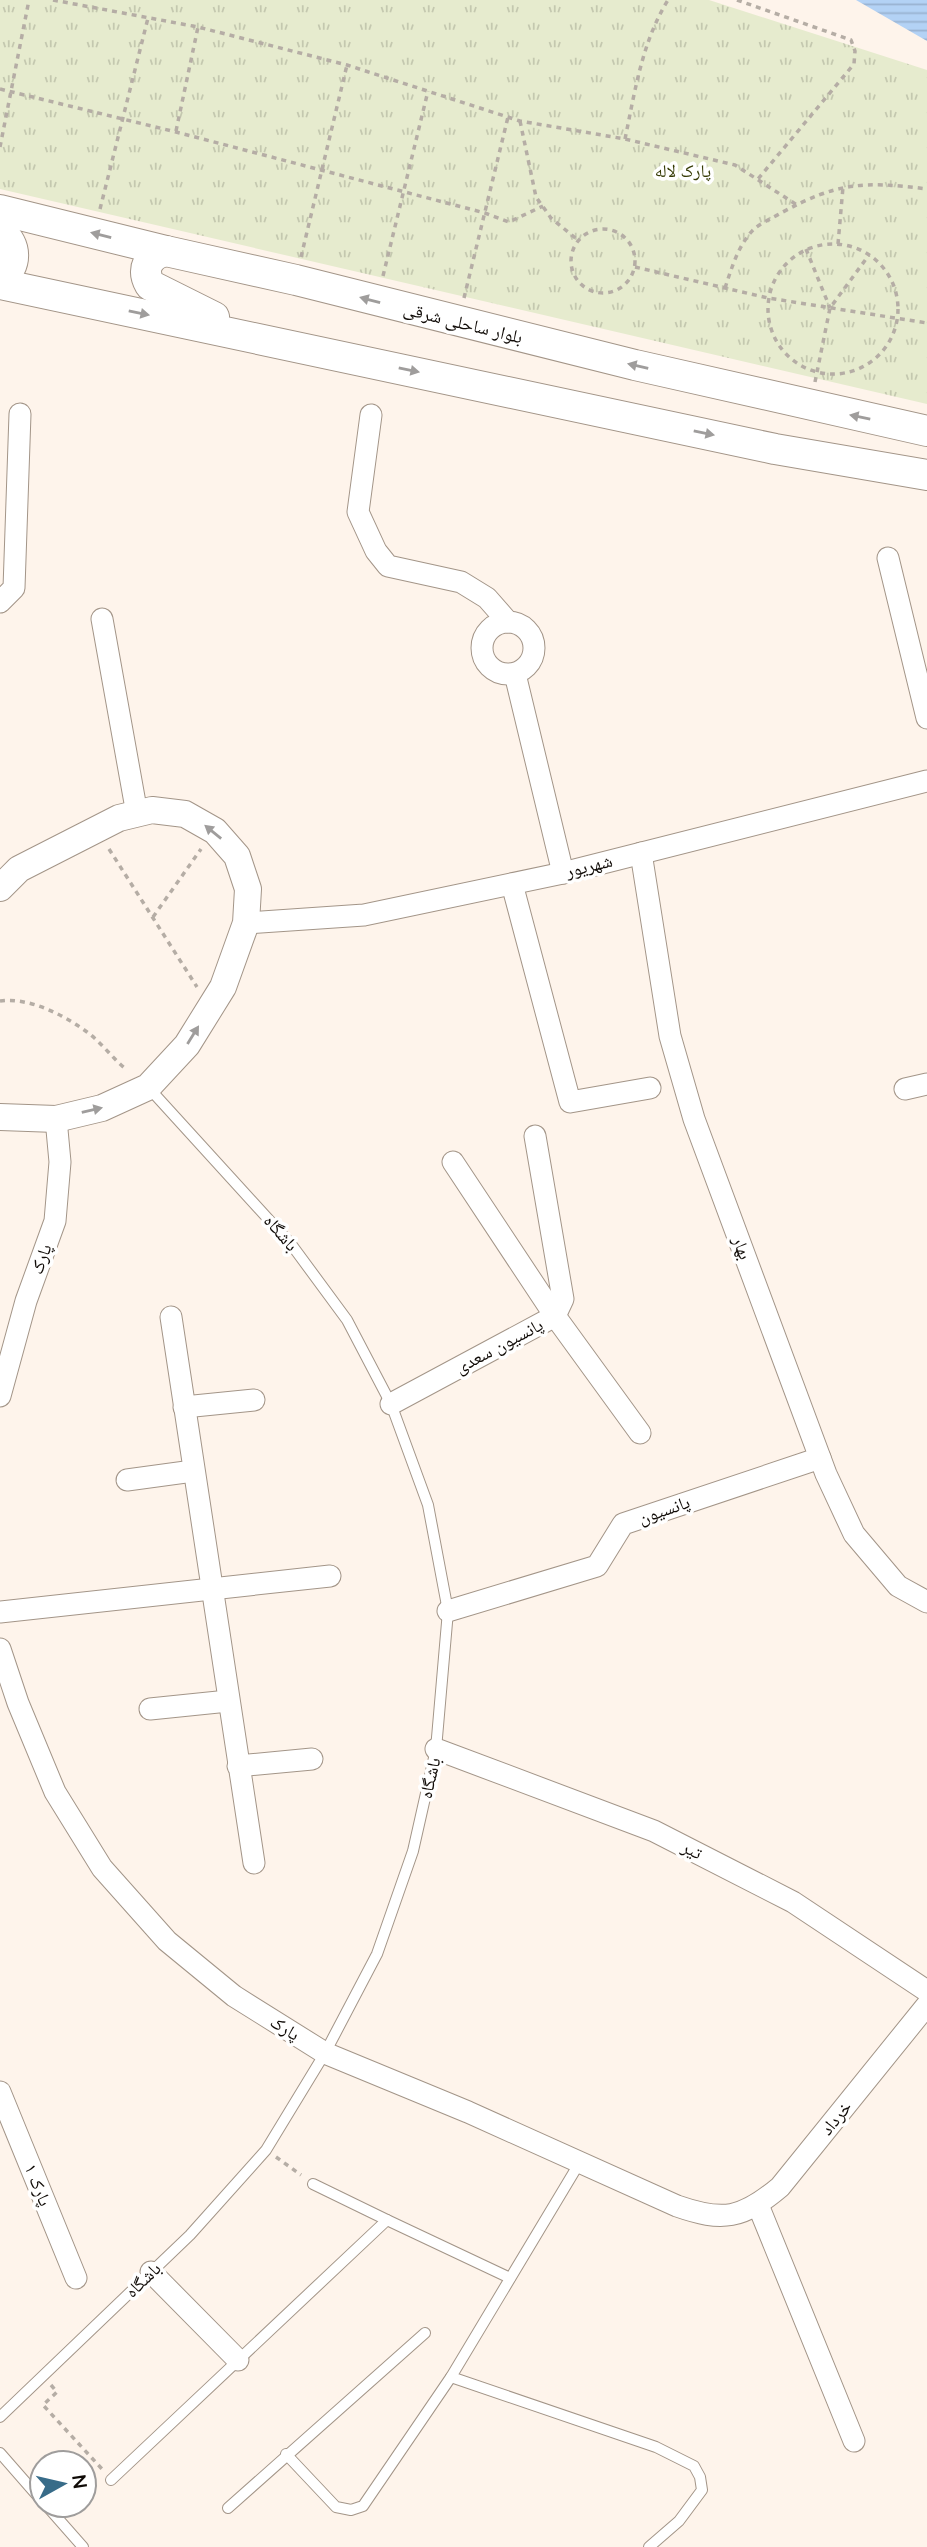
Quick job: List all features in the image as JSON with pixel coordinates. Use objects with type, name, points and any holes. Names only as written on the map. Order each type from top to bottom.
[{"type":"main road","name":"بلوار ساحلی شرقی","points":[[0,210],[296,280],[457,322],[927,431]]},
{"type":"main road","points":[[0,232],[9,239],[14,261],[0,281],[775,449],[927,475]]},
{"type":"main road","points":[[166,251],[151,257],[147,263],[145,271],[150,285],[264,340]]},
{"type":"street","points":[[0,602],[13,588],[20,414]]},
{"type":"street","points":[[371,415],[358,512],[376,551],[388,566],[461,582],[487,598],[508,622]]},
{"type":"street","points":[[888,558],[927,718]]},
{"type":"street","points":[[102,620],[137,814]]},
{"type":"street","points":[[508,622],[524,627],[534,640],[535,649],[529,664],[515,674],[506,674],[490,667],[482,651],[485,634],[499,623],[508,622]]},
{"type":"street","points":[[515,674],[562,873]]},
{"type":"street","name":"شهریور","points":[[246,923],[365,915],[562,873],[927,781]]},
{"type":"street","points":[[0,888],[19,869],[118,818],[152,810],[185,814],[215,831],[237,856],[248,889],[246,923],[223,987],[187,1045],[148,1087],[102,1108],[56,1119],[0,1117]]},
{"type":"street","name":"بهار","points":[[641,853],[670,1036],[694,1119],[820,1458],[854,1534],[898,1586],[927,1602]]},
{"type":"street","points":[[512,884],[570,1102],[650,1088]]},
{"type":"street","points":[[905,1089],[927,1084]]},
{"type":"street","name":"پارک","points":[[0,1396],[26,1301],[55,1221],[60,1162],[56,1119]]},
{"type":"street","name":"پانسیون سعدی","points":[[391,1404],[555,1316],[563,1299],[536,1136]]},
{"type":"street","points":[[453,1163],[555,1316],[640,1433]]},
{"type":"street","points":[[171,1317],[210,1588],[254,1863]]},
{"type":"street","points":[[184,1407],[254,1400]]},
{"type":"street","name":"پانسیون","points":[[448,1611],[597,1566],[623,1524],[820,1458]]},
{"type":"street","points":[[127,1480],[193,1471]]},
{"type":"street","points":[[0,1612],[330,1576]]},
{"type":"street","name":"پارک","points":[[0,1649],[18,1703],[55,1792],[102,1868],[167,1941],[234,1996],[325,2053],[468,2112],[677,2207],[704,2216],[732,2215]]},
{"type":"street","points":[[150,1709],[228,1701]]},
{"type":"street","name":"تیر","points":[[436,1749],[654,1831],[793,1902],[927,1991]]},
{"type":"street","points":[[238,1766],[312,1759]]},
{"type":"street","name":"خرداد","points":[[732,2215],[758,2205],[780,2187],[927,2005]]},
{"type":"street","name":"پارک ۱","points":[[0,2092],[76,2278]]},
{"type":"street","points":[[758,2205],[853,2441]]},
{"type":"street","points":[[151,2272],[238,2360]]},
{"type":"lane","name":"باشگاه","points":[[0,2417],[190,2235],[266,2150],[325,2053],[377,1954],[413,1852],[436,1749],[448,1611],[428,1505],[391,1404],[347,1320],[291,1244],[148,1087]]},
{"type":"lane","points":[[286,2454],[336,2507],[351,2510],[363,2506],[451,2377],[580,2162]]},
{"type":"lane","points":[[313,2184],[510,2278]]},
{"type":"lane","points":[[111,2480],[387,2220]]},
{"type":"lane","points":[[228,2508],[425,2333]]},
{"type":"lane","points":[[451,2377],[656,2447],[694,2466],[700,2477],[702,2490],[679,2521],[649,2547]]},
{"type":"lane","points":[[0,2453],[28,2485]]},
{"type":"lane","points":[[58,2519],[83,2547]]},
{"type":"path","points":[[0,146],[29,0]]},
{"type":"path","points":[[53,0],[198,27],[347,65],[520,121],[625,139],[735,165],[797,205]]},
{"type":"path","points":[[625,139],[644,52],[655,20],[668,0]]},
{"type":"path","points":[[737,0],[851,40],[855,51],[854,64],[758,180]]},
{"type":"path","points":[[94,234],[148,18]]},
{"type":"path","points":[[176,132],[198,27]]},
{"type":"path","points":[[296,280],[347,65]]},
{"type":"path","points":[[0,89],[402,191],[509,222],[543,206]]},
{"type":"path","points":[[377,302],[428,91]]},
{"type":"path","points":[[457,322],[508,117]]},
{"type":"path","points":[[520,121],[536,197],[551,218],[579,241]]},
{"type":"path","points":[[724,288],[737,253],[755,228],[797,205],[843,186],[881,183],[927,189]]},
{"type":"path","points":[[838,244],[843,186]]},
{"type":"path","points":[[596,230],[617,232],[626,238],[632,247],[635,267],[625,285],[616,291],[606,293],[586,288],[573,271],[573,250],[579,241],[596,230]]},
{"type":"path","points":[[838,244],[854,247],[883,267],[892,283],[897,301],[897,320],[892,337],[882,352],[868,364],[852,372],[834,375],[798,365],[783,352],[773,336],[768,318],[768,298],[775,278],[788,261],[806,249],[838,244]]},
{"type":"path","points":[[806,249],[830,308]]},
{"type":"path","points":[[812,406],[816,372],[830,308],[869,255]]},
{"type":"path","points":[[635,267],[768,298],[927,323]]},
{"type":"path","points":[[96,830],[122,866],[210,1007]]},
{"type":"path","points":[[153,917],[215,831]]},
{"type":"path","points":[[0,1001],[11,999],[50,1010],[88,1032],[120,1065],[148,1087]]},
{"type":"path","points":[[266,2150],[313,2184]]},
{"type":"path","points":[[43,2375],[57,2392],[43,2405],[111,2480]]},
{"type":"green space","name":"پارک لاله","points":[[0,0],[709,0],[927,70],[927,404],[0,189]]},
{"type":"water","points":[[856,0],[927,0],[927,41]]}]
